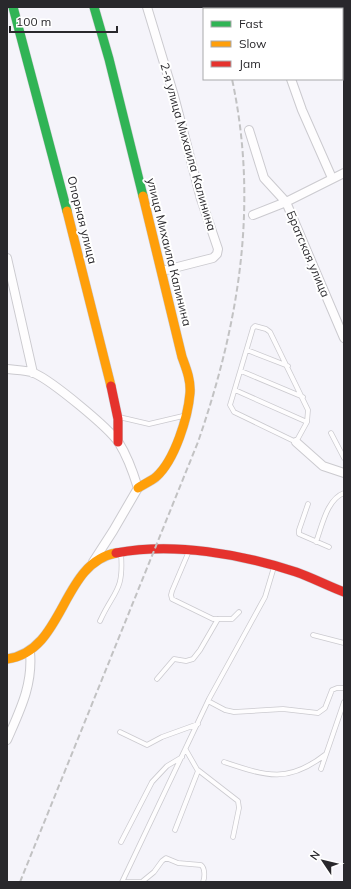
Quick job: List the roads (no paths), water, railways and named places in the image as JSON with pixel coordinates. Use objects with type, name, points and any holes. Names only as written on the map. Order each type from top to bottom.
[{"type":"street","name":"Опорная улица","points":[[13,7],[104,354],[117,417],[118,442]]},
{"type":"street","name":"улица Михаила Калинина","points":[[94,7],[162,271],[182,358],[190,383],[186,416],[170,458],[156,476],[138,488]]},
{"type":"street","name":"2-я улица Михаила Калинина","points":[[148,7],[174,96],[199,193],[218,249],[217,254],[212,258],[162,271]]},
{"type":"street","points":[[291,80],[302,110],[332,178]]},
{"type":"street","name":"Братская улица","points":[[249,130],[266,182],[286,202],[344,338]]},
{"type":"street","points":[[253,215],[286,202],[344,173]]},
{"type":"street","points":[[7,258],[33,373]]},
{"type":"street","points":[[7,369],[33,373],[47,381],[98,422],[118,442],[129,462],[138,488],[113,532],[65,602],[40,643],[30,652],[17,658],[7,659]]},
{"type":"street","points":[[296,442],[323,466],[344,473]]},
{"type":"street","points":[[92,564],[105,556],[121,552],[155,548],[189,551],[231,556],[297,572],[344,592]]},
{"type":"street","points":[[7,740],[28,688],[31,662],[30,652]]},
{"type":"lane","points":[[255,326],[266,329],[270,332],[304,397],[308,410],[307,422],[296,442],[234,412],[230,405],[247,350],[253,328],[255,326]]},
{"type":"lane","points":[[247,350],[288,366]]},
{"type":"lane","points":[[241,371],[304,397]]},
{"type":"lane","points":[[235,390],[307,422]]},
{"type":"lane","points":[[117,417],[149,424],[186,416]]},
{"type":"lane","points":[[331,433],[344,458]]},
{"type":"lane","points":[[316,542],[329,508],[339,494],[344,493]]},
{"type":"lane","points":[[308,504],[299,532],[316,542],[329,547]]},
{"type":"lane","points":[[189,551],[172,591],[171,598],[174,601],[206,617],[232,619],[239,612]]},
{"type":"lane","points":[[100,621],[120,588],[122,576],[121,552]]},
{"type":"lane","points":[[202,882],[204,868],[201,865],[178,863],[166,858],[144,882],[124,882],[208,701],[265,597],[274,566]]},
{"type":"lane","points":[[158,679],[174,659],[186,661],[195,656],[218,619]]},
{"type":"lane","points":[[313,635],[344,643]]},
{"type":"lane","points":[[208,701],[225,710],[234,712],[282,708],[318,713],[325,708],[332,690],[344,688]]},
{"type":"lane","points":[[321,769],[344,702]]},
{"type":"lane","points":[[120,732],[148,745],[162,737],[198,724]]},
{"type":"lane","points":[[186,750],[198,770],[238,801],[239,808],[232,837]]},
{"type":"lane","points":[[224,762],[258,773],[287,775],[310,765],[326,754]]},
{"type":"lane","points":[[121,842],[152,782],[167,766],[183,757]]},
{"type":"lane","points":[[175,830],[198,770]]},
{"type":"railway","points":[[20,882],[198,442],[224,353],[234,308],[244,218],[244,172],[240,126],[232,80]]}]
